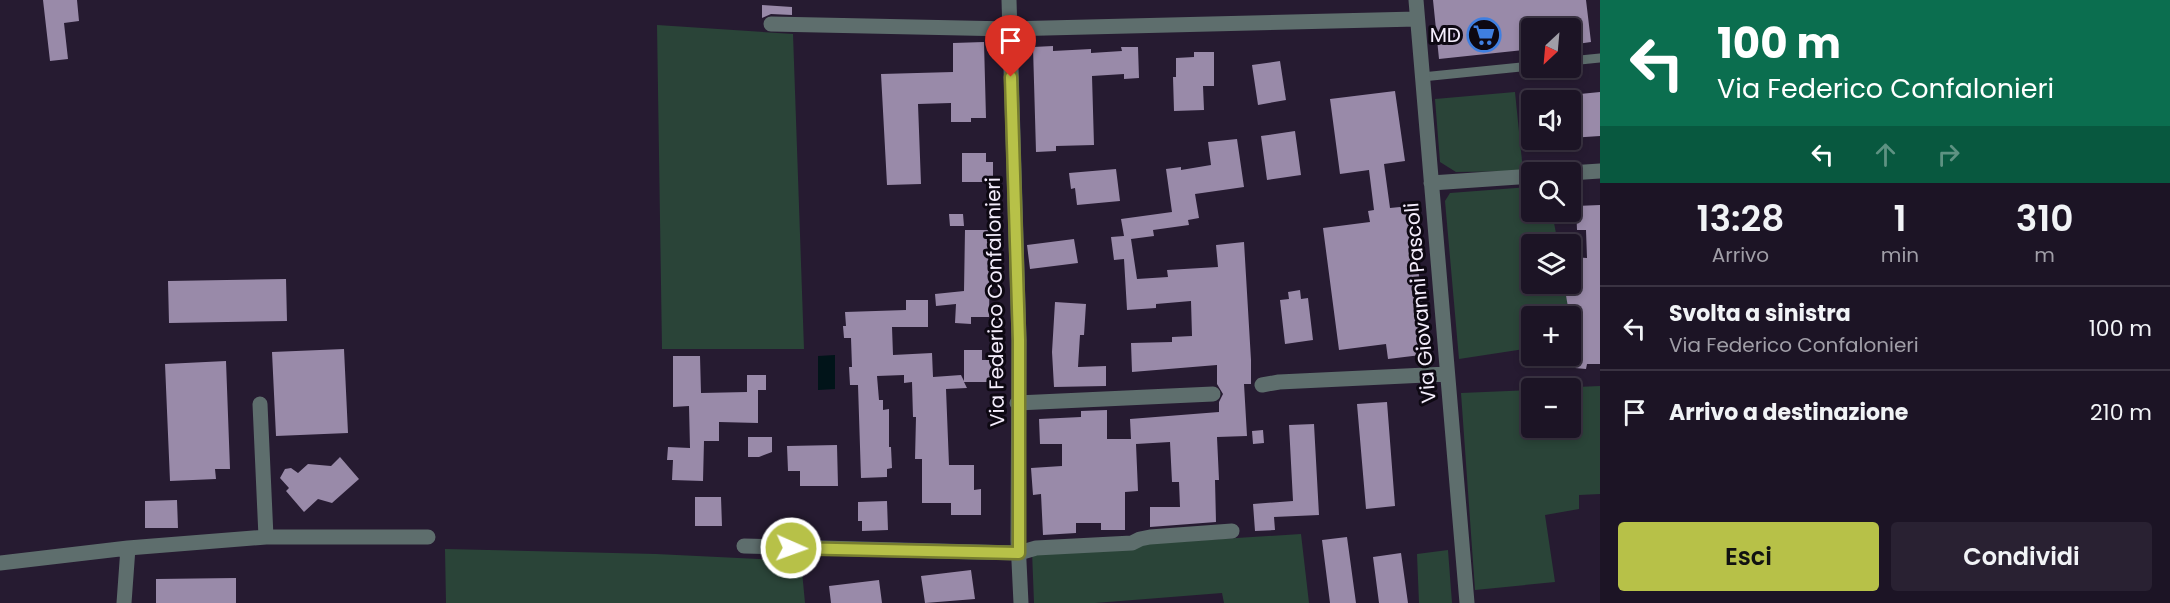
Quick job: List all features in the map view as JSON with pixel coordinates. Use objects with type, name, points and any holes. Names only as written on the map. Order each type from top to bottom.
[{"type":"street","name":"Via Federico Confalonieri","points":[[1009,0],[1019,340],[1017,403],[1021,603]]},
{"type":"street","name":"Via Giovanni Pascoli","points":[[1416,0],[1467,603]]},
{"type":"street","points":[[771,24],[1010,29],[1417,19]]},
{"type":"street","points":[[1581,172],[1600,171]]},
{"type":"street","points":[[1431,183],[1521,177]]},
{"type":"street","points":[[1262,385],[1279,382],[1447,374]]},
{"type":"street","points":[[1017,403],[1213,394]]},
{"type":"street","points":[[260,404],[266,537]]},
{"type":"street","points":[[744,546],[1019,553],[1036,548],[1132,543],[1140,538],[1232,531]]},
{"type":"street","points":[[0,563],[128,548],[266,537],[428,537]]},
{"type":"street","points":[[124,603],[128,548]]},
{"type":"lane","points":[[1581,61],[1600,58]]},
{"type":"lane","points":[[1422,77],[1521,67]]},
{"type":"green space","points":[[657,25],[793,34],[804,349],[662,349]]},
{"type":"green space","points":[[1515,92],[1521,171],[1456,172],[1440,162],[1435,99]]},
{"type":"green space","points":[[1521,188],[1521,222],[1554,222],[1556,234],[1521,234],[1521,294],[1566,294],[1568,306],[1521,306],[1521,350],[1459,359],[1445,201],[1450,193]]},
{"type":"green space","points":[[1600,386],[1600,494],[1579,495],[1579,509],[1545,515],[1555,582],[1475,590],[1461,393],[1521,390],[1521,438],[1581,438],[1581,387]]},
{"type":"green space","points":[[1301,534],[1309,603],[1224,603],[1222,593],[1095,603],[1034,603],[1032,551]]},
{"type":"green space","points":[[445,549],[656,554],[801,561],[805,603],[446,603]]},
{"type":"green space","points":[[1448,550],[1452,603],[1419,603],[1417,554]]},
{"type":"shaded area","points":[[835,355],[835,389],[818,390],[818,356]]},
{"type":"building","points":[[43,0],[77,0],[79,21],[64,23],[68,59],[50,61]]},
{"type":"building","name":"MD","points":[[1433,0],[1586,0],[1591,42],[1581,43],[1581,18],[1521,18],[1521,50],[1439,59]]},
{"type":"building","points":[[762,5],[792,7],[792,15],[771,14],[762,18]]},
{"type":"building","points":[[984,42],[986,118],[971,118],[971,122],[951,122],[951,103],[918,104],[921,184],[887,185],[881,74],[953,72],[953,43]]},
{"type":"building","points":[[1053,46],[1053,51],[1091,49],[1091,53],[1122,51],[1121,47],[1138,47],[1139,78],[1124,79],[1124,74],[1092,76],[1094,145],[1056,146],[1056,151],[1036,152],[1033,47]]},
{"type":"building","points":[[1194,52],[1214,52],[1214,86],[1203,86],[1204,110],[1174,111],[1173,77],[1176,77],[1176,58],[1194,57]]},
{"type":"building","points":[[1280,61],[1286,100],[1258,105],[1252,65]]},
{"type":"building","points":[[1395,91],[1405,161],[1384,164],[1390,208],[1410,206],[1429,354],[1388,359],[1386,344],[1339,350],[1323,228],[1370,222],[1368,211],[1374,210],[1369,170],[1340,174],[1330,99]]},
{"type":"building","points":[[1600,92],[1600,136],[1581,137],[1581,94]]},
{"type":"building","points":[[1295,131],[1301,175],[1267,180],[1261,136]]},
{"type":"building","points":[[1237,139],[1244,187],[1195,194],[1199,218],[1188,220],[1189,225],[1153,230],[1154,236],[1131,239],[1137,279],[1168,277],[1167,270],[1218,267],[1216,245],[1244,242],[1251,360],[1251,384],[1244,384],[1247,436],[1217,437],[1219,480],[1215,480],[1216,522],[1150,527],[1150,507],[1180,507],[1179,482],[1172,482],[1170,442],[1136,444],[1138,491],[1125,492],[1125,530],[1101,530],[1101,523],[1076,523],[1076,533],[1043,535],[1041,494],[1033,495],[1031,468],[1062,466],[1062,444],[1040,444],[1039,419],[1081,417],[1081,411],[1107,410],[1107,439],[1131,439],[1130,419],[1219,412],[1219,402],[1223,394],[1217,384],[1217,365],[1132,372],[1131,343],[1172,342],[1172,337],[1192,336],[1191,301],[1156,304],[1156,308],[1127,310],[1124,259],[1114,260],[1111,237],[1124,236],[1121,219],[1172,212],[1166,169],[1181,167],[1181,170],[1211,165],[1208,142]]},
{"type":"building","points":[[962,153],[986,153],[986,162],[993,162],[993,182],[962,182]]},
{"type":"building","points":[[1116,169],[1120,201],[1077,205],[1075,188],[1071,189],[1069,173]]},
{"type":"building","points":[[1600,205],[1600,364],[1587,364],[1586,369],[1575,368],[1575,366],[1581,366],[1581,306],[1568,306],[1566,294],[1581,294],[1581,258],[1587,258],[1586,230],[1577,230],[1577,222],[1581,222],[1581,206]]},
{"type":"building","points":[[949,214],[963,214],[964,226],[950,226]]},
{"type":"building","points":[[965,230],[995,230],[995,244],[990,244],[989,317],[971,317],[971,324],[955,323],[956,304],[936,306],[935,294],[964,291]]},
{"type":"building","points":[[1074,239],[1078,263],[1030,269],[1027,245]]},
{"type":"building","points":[[286,279],[287,321],[169,323],[168,281]]},
{"type":"building","points":[[1300,290],[1301,299],[1308,298],[1313,340],[1285,344],[1280,300],[1289,299],[1288,292]]},
{"type":"building","points":[[906,300],[928,300],[928,327],[892,327],[893,355],[932,353],[933,377],[961,375],[964,381],[964,350],[982,350],[982,360],[992,360],[992,382],[964,382],[967,388],[946,389],[949,465],[974,465],[974,490],[981,489],[981,515],[951,515],[951,503],[922,503],[922,459],[915,459],[916,417],[913,417],[912,382],[904,383],[904,375],[877,376],[879,400],[883,400],[883,410],[889,409],[889,447],[891,447],[892,468],[887,469],[887,477],[861,478],[858,385],[850,385],[851,338],[844,338],[845,312],[906,310]]},
{"type":"building","points":[[1055,302],[1086,304],[1084,335],[1080,335],[1078,367],[1106,366],[1106,386],[1054,387],[1052,352]]},
{"type":"building","points":[[344,349],[348,433],[276,436],[272,352]]},
{"type":"building","points":[[673,356],[700,356],[701,393],[747,392],[747,375],[766,375],[766,390],[758,390],[758,423],[719,422],[719,441],[704,441],[703,481],[672,480],[673,460],[667,460],[668,447],[690,448],[689,406],[673,407]]},
{"type":"building","points":[[226,361],[230,469],[215,469],[216,479],[170,481],[165,364]]},
{"type":"building","points":[[1387,402],[1395,506],[1366,509],[1357,404]]},
{"type":"building","points":[[1314,424],[1319,515],[1274,517],[1275,530],[1255,531],[1253,504],[1293,501],[1289,425]]},
{"type":"building","points":[[1263,430],[1264,443],[1253,444],[1252,431]]},
{"type":"building","points":[[748,437],[772,437],[772,452],[759,457],[748,457]]},
{"type":"building","points":[[837,445],[838,486],[800,486],[800,471],[788,471],[787,446]]},
{"type":"building","points":[[340,457],[359,479],[332,503],[318,499],[304,512],[286,491],[289,488],[280,478],[285,469],[291,468],[298,473],[308,464],[331,466]]},
{"type":"building","points":[[695,497],[721,497],[722,526],[695,526]]},
{"type":"building","points":[[177,500],[178,528],[145,528],[145,501]]},
{"type":"building","points":[[887,501],[888,530],[862,531],[862,521],[858,521],[858,502]]},
{"type":"building","points":[[1347,537],[1356,603],[1330,603],[1322,540]]},
{"type":"building","points":[[1401,553],[1408,603],[1379,603],[1373,557]]},
{"type":"building","points":[[971,570],[975,599],[925,603],[921,576]]},
{"type":"building","points":[[236,578],[236,603],[156,603],[156,579]]},
{"type":"building","points":[[879,580],[882,603],[831,603],[829,586]]},
{"type":"place","name":"MD","points":[[1484,35]]},
{"type":"route","points":[[791,548],[1019,553],[1017,403],[1019,340],[1011,77]]}]
